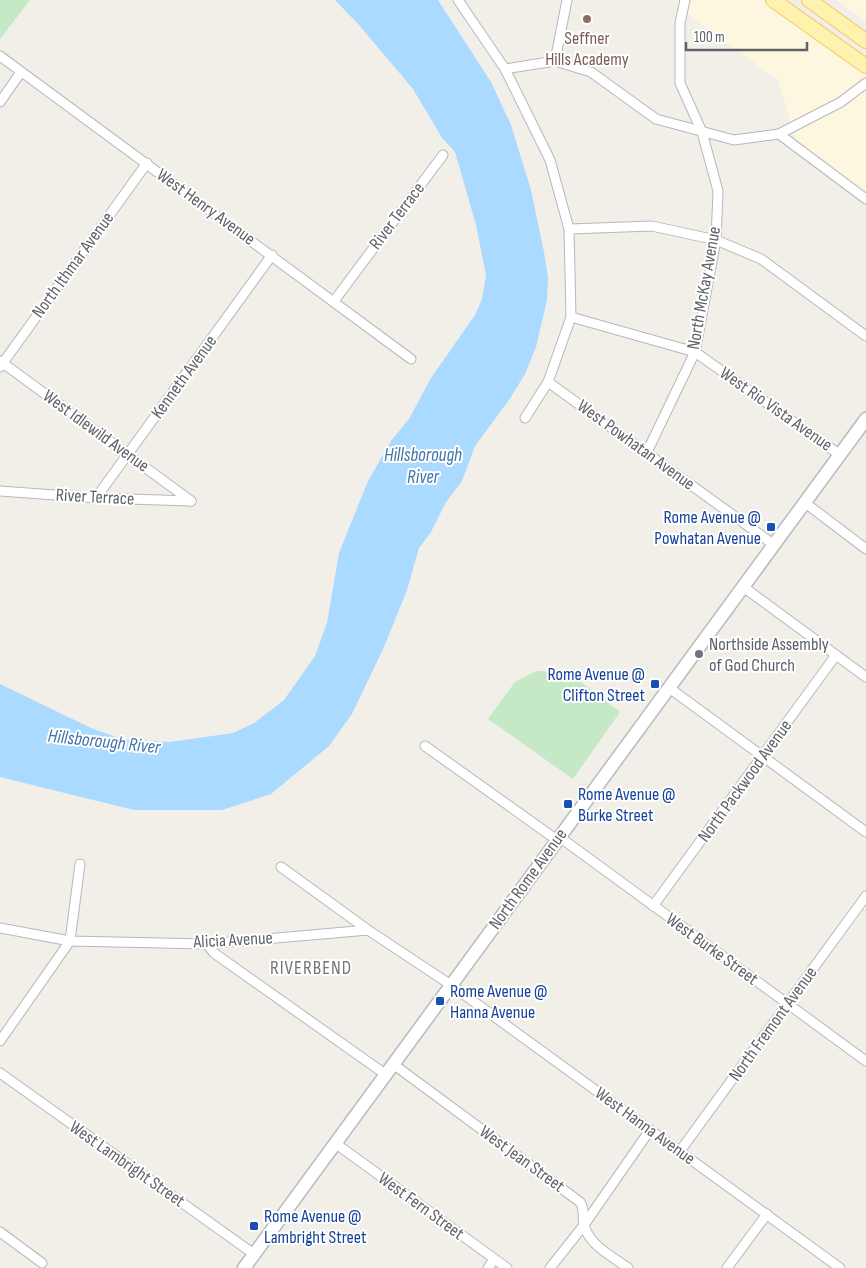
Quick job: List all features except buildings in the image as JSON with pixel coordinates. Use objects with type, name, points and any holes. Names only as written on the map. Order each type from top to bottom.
[{"type":"main road","points":[[773,0],[866,66]]},
{"type":"main road","points":[[809,0],[866,41]]},
{"type":"main road","points":[[796,17],[814,19],[866,55]]},
{"type":"street","points":[[458,0],[505,69],[550,160],[569,229],[571,317],[548,382],[525,418]]},
{"type":"street","points":[[555,61],[567,0]]},
{"type":"street","name":"North McKay Avenue","points":[[647,452],[695,352],[716,240],[718,191],[702,132],[680,83],[680,23],[685,0]]},
{"type":"street","name":"West Henry Avenue","points":[[0,56],[411,359]]},
{"type":"street","points":[[505,69],[555,61],[591,72],[656,119],[734,140],[779,134],[841,102],[866,83]]},
{"type":"street","points":[[0,102],[21,72]]},
{"type":"street","points":[[779,134],[866,199]]},
{"type":"street","name":"River Terrace","points":[[334,302],[443,155]]},
{"type":"street","name":"North Ithmar Avenue","points":[[1,364],[147,163]]},
{"type":"street","points":[[569,229],[652,226],[716,240],[761,259],[866,336]]},
{"type":"street","name":"Kenneth Avenue","points":[[96,498],[272,255]]},
{"type":"street","name":"West Rio Vista Avenue","points":[[571,317],[695,352],[840,455]]},
{"type":"street","name":"West Idlewild Avenue","points":[[1,364],[191,501]]},
{"type":"street","name":"West Powhatan Avenue","points":[[548,382],[773,544]]},
{"type":"street","name":"North Rome Avenue","points":[[244,1268],[742,586],[804,502],[864,426]]},
{"type":"street","name":"River Terrace","points":[[0,491],[96,498],[191,501]]},
{"type":"street","points":[[804,502],[866,549]]},
{"type":"street","points":[[742,586],[866,677]]},
{"type":"street","name":"North Packwood Avenue","points":[[654,906],[836,655]]},
{"type":"street","points":[[668,688],[866,832]]},
{"type":"street","name":"West Burke Street","points":[[425,746],[557,840],[565,841],[866,1061]]},
{"type":"street","points":[[0,1041],[70,941],[80,864]]},
{"type":"street","points":[[281,867],[368,930],[451,985]]},
{"type":"street","name":"North Fremont Avenue","points":[[680,1151],[866,896]]},
{"type":"street","name":"Alicia Avenue","points":[[0,928],[70,941],[207,944],[368,930]]},
{"type":"street","name":"West Jean Street","points":[[207,944],[214,953],[389,1069],[580,1202],[585,1209],[584,1225],[593,1242],[628,1268]]},
{"type":"street","name":"West Hanna Avenue","points":[[451,985],[840,1268]]},
{"type":"street","name":"West Lambright Street","points":[[0,1073],[254,1254]]},
{"type":"street","points":[[550,1268],[584,1225],[650,1130]]},
{"type":"street","name":"West Fern Street","points":[[335,1143],[507,1268]]},
{"type":"street","points":[[727,1268],[767,1214]]},
{"type":"street","points":[[0,1232],[42,1263]]},
{"type":"street","points":[[488,1268],[494,1259]]},
{"type":"shaded area","points":[[689,0],[763,0],[866,73],[866,78],[839,99],[791,123],[777,79],[686,14]]},
{"type":"shaded area","points":[[837,0],[866,0],[866,22]]},
{"type":"shaded area","points":[[866,88],[866,193],[797,142],[793,131],[844,106]]},
{"type":"green space","points":[[0,0],[30,0],[0,39]]},
{"type":"green space","points":[[536,671],[561,672],[581,682],[620,712],[573,779],[488,719],[515,682]]},
{"type":"water","name":"Hillsborough River","points":[[335,0],[438,0],[491,82],[511,125],[531,190],[548,278],[547,300],[536,347],[525,374],[509,400],[475,446],[462,481],[446,502],[431,532],[419,548],[407,590],[384,647],[352,714],[329,746],[271,794],[222,810],[134,810],[0,777],[0,684],[91,728],[121,739],[170,742],[233,733],[254,723],[284,700],[315,656],[327,623],[339,553],[368,481],[391,441],[409,419],[431,378],[475,315],[482,299],[486,275],[476,225],[455,152],[442,138],[413,89],[359,25]]},
{"type":"place","name":"Seffner Hills Academy","points":[[587,19]]},
{"type":"place","name":"Rome Avenue @ Powhatan Avenue","points":[[771,527]]},
{"type":"place","name":"Northside Assembly of God Church","points":[[699,654]]},
{"type":"place","name":"Rome Avenue @ Clifton Street","points":[[655,684]]},
{"type":"place","name":"Rome Avenue @ Burke Street","points":[[568,804]]},
{"type":"place","name":"Rome Avenue @ Hanna Avenue","points":[[440,1001]]},
{"type":"place","name":"Rome Avenue @ Lambright Street","points":[[254,1226]]},
{"type":"district","name":"RIVERBEND","points":[[311,968]]}]
